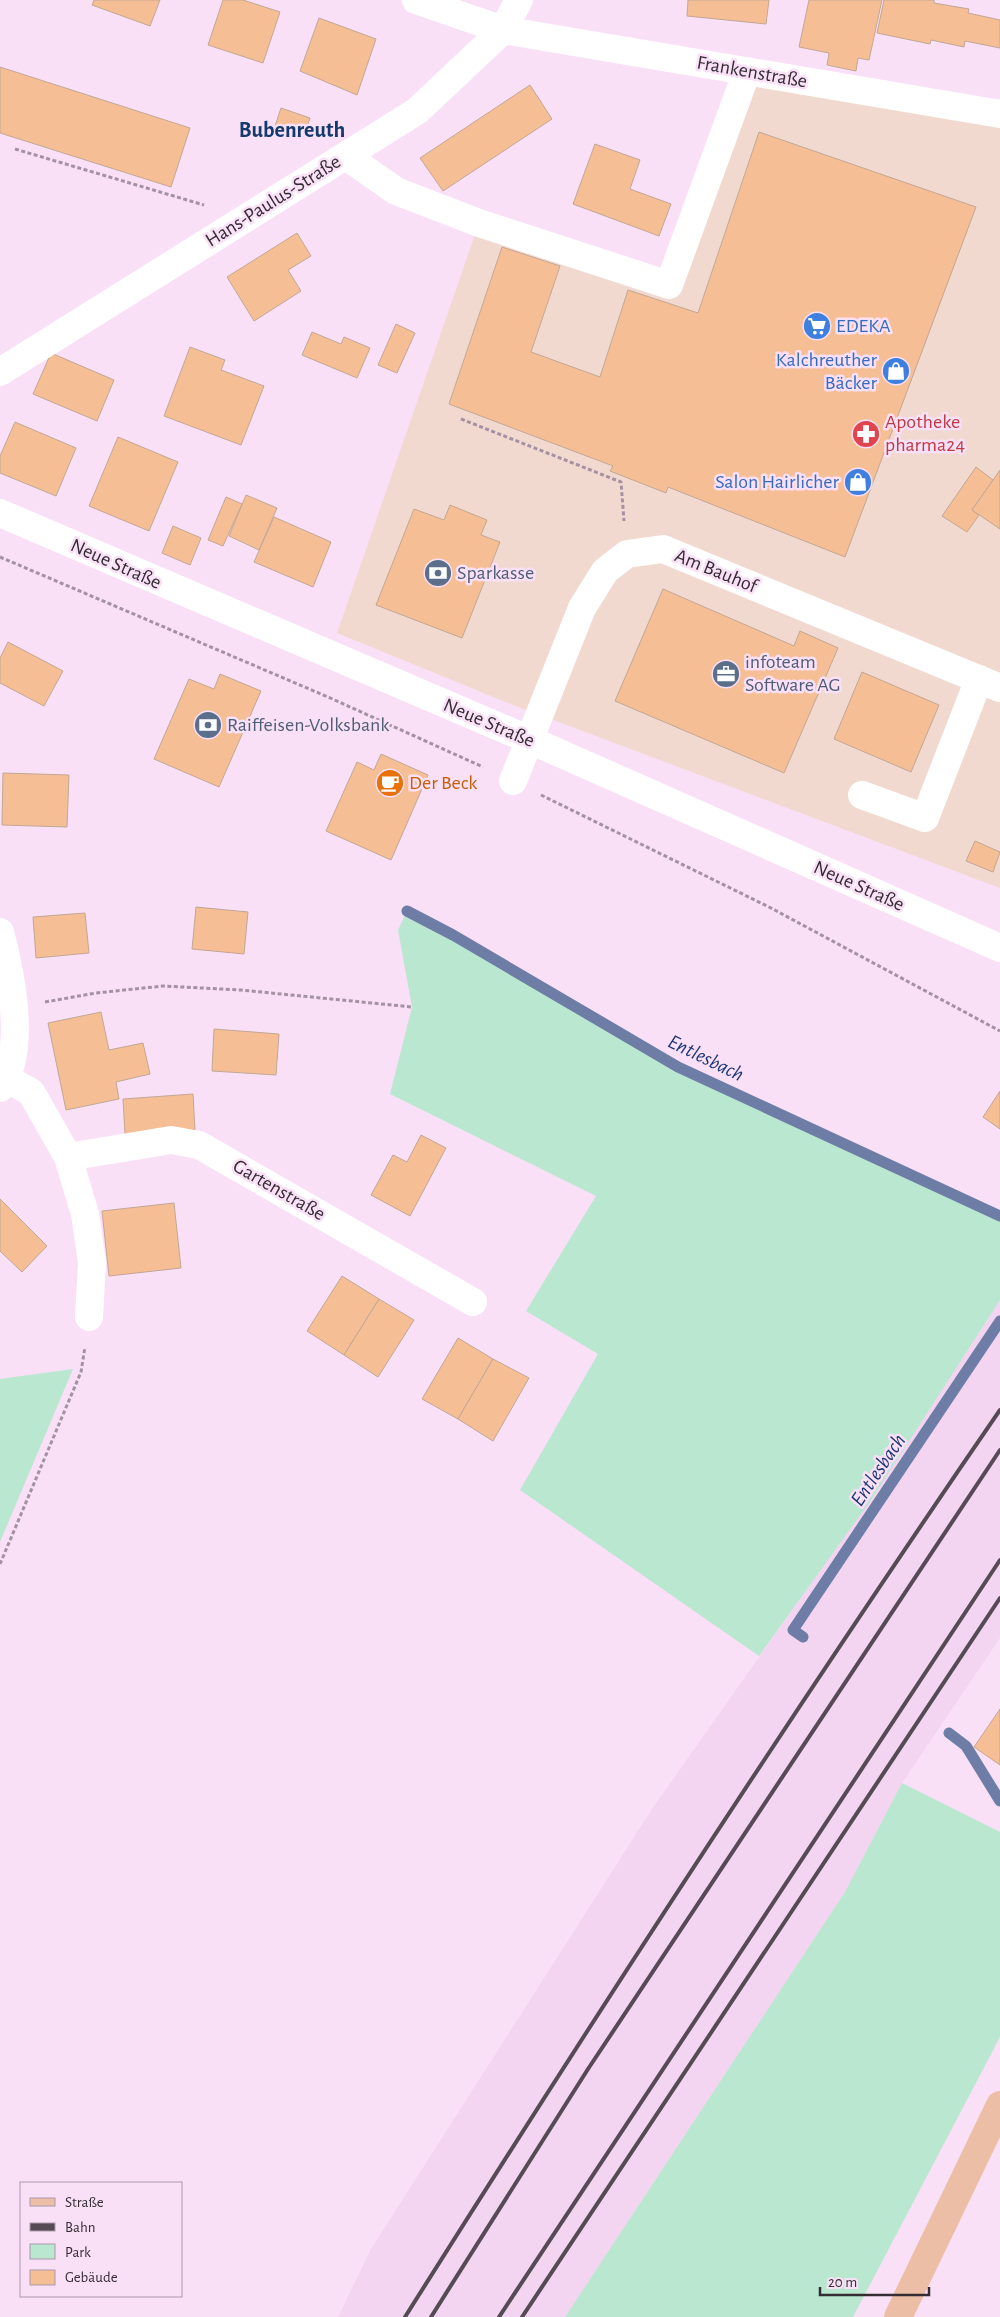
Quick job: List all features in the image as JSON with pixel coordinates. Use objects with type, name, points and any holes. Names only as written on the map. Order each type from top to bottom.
[{"type":"main road","points":[[898,2317],[1000,2105]]},
{"type":"street","name":"Frankenstraße","points":[[416,0],[503,30],[1000,114]]},
{"type":"street","name":"Hans-Paulus-Straße","points":[[0,372],[417,111],[503,30],[519,0]]},
{"type":"street","points":[[346,156],[396,190],[478,223],[669,285],[747,71]]},
{"type":"street","name":"Neue Straße","points":[[0,513],[530,740],[1000,948]]},
{"type":"street","name":"Am Bauhof","points":[[513,781],[582,608],[605,571],[627,554],[663,549],[989,684]]},
{"type":"street","points":[[862,795],[925,818],[989,684]]},
{"type":"street","points":[[0,932],[6,956],[13,1007],[15,1045],[3,1084],[32,1092],[68,1157],[85,1214],[92,1263],[90,1317]]},
{"type":"street","name":"Gartenstraße","points":[[68,1157],[170,1140],[200,1145],[473,1302]]},
{"type":"path","points":[[15,150],[246,218]]},
{"type":"path","points":[[461,419],[621,482],[627,554]]},
{"type":"path","points":[[13,1007],[96,993],[164,986],[241,990],[412,1007]]},
{"type":"path","points":[[0,1564],[81,1372],[90,1317]]},
{"type":"shaded area","points":[[747,71],[1000,117],[1000,888],[503,701],[337,633],[479,223],[669,285]]},
{"type":"shaded area","points":[[1000,1300],[1000,1638],[902,1783],[845,1892],[565,2317],[338,2317],[371,2249],[652,1809],[870,1500]]},
{"type":"green space","points":[[407,911],[453,935],[678,1067],[1000,1216],[1000,1300],[871,1500],[759,1656],[520,1490],[598,1354],[526,1311],[596,1196],[390,1094],[412,1007],[398,930]]},
{"type":"green space","points":[[73,1369],[0,1542],[0,1379]]},
{"type":"green space","points":[[902,1783],[1000,1832],[1000,2037],[853,2317],[565,2317],[845,1892]]},
{"type":"building","points":[[94,0],[160,0],[150,26],[92,5]]},
{"type":"building","points":[[223,0],[243,0],[280,12],[263,63],[208,45]]},
{"type":"building","points":[[688,0],[769,0],[766,24],[687,16]]},
{"type":"building","points":[[809,0],[882,0],[869,60],[858,58],[856,71],[827,65],[829,53],[799,47]]},
{"type":"building","points":[[884,0],[934,0],[934,3],[969,9],[968,13],[1000,20],[1000,48],[965,41],[964,47],[931,40],[930,44],[877,33]]},
{"type":"building","points":[[319,18],[376,39],[357,95],[300,71]]},
{"type":"building","points":[[0,67],[190,128],[171,187],[0,133]]},
{"type":"building","points":[[530,85],[552,119],[443,191],[420,158]]},
{"type":"building","points":[[281,108],[310,118],[304,136],[275,126]]},
{"type":"building","points":[[759,132],[976,207],[845,557],[668,487],[666,493],[610,471],[613,466],[449,404],[502,247],[560,266],[531,352],[600,377],[628,290],[698,313]]},
{"type":"building","points":[[595,144],[640,160],[630,189],[671,204],[659,236],[573,204]]},
{"type":"building","points":[[297,233],[311,256],[288,270],[301,291],[254,321],[227,277]]},
{"type":"building","points":[[396,324],[415,333],[397,373],[378,365]]},
{"type":"building","points":[[312,332],[341,344],[344,337],[370,348],[357,378],[302,355]]},
{"type":"building","points":[[190,347],[225,360],[221,370],[264,386],[241,445],[164,416]]},
{"type":"building","points":[[51,353],[114,380],[97,421],[33,394]]},
{"type":"building","points":[[15,422],[76,448],[56,496],[0,473],[0,456]]},
{"type":"building","points":[[118,437],[178,462],[149,531],[89,506]]},
{"type":"building","points":[[976,467],[993,480],[972,510],[979,515],[967,532],[942,516]]},
{"type":"building","points":[[1000,470],[1000,529],[972,510]]},
{"type":"building","points":[[246,495],[277,508],[259,550],[229,536]]},
{"type":"building","points":[[226,497],[242,504],[223,546],[208,540]]},
{"type":"building","name":"Sparkasse","points":[[450,505],[487,520],[481,535],[500,542],[462,638],[376,605],[414,509],[444,520]]},
{"type":"building","points":[[274,517],[331,542],[313,587],[254,562]]},
{"type":"building","points":[[173,526],[201,538],[190,565],[162,553]]},
{"type":"building","name":"infoteam Software AG","points":[[663,589],[794,646],[800,631],[838,648],[784,773],[615,701]]},
{"type":"building","points":[[8,642],[63,671],[44,706],[0,683],[0,658]]},
{"type":"building","points":[[862,672],[939,705],[911,772],[834,739]]},
{"type":"building","name":"Raiffeisen-Volksbank","points":[[220,674],[261,691],[219,787],[154,759],[189,679],[214,689]]},
{"type":"building","points":[[381,754],[428,775],[391,860],[326,831],[357,762],[374,770]]},
{"type":"building","points":[[3,773],[69,775],[67,827],[2,825]]},
{"type":"building","points":[[975,841],[1000,852],[993,872],[966,861]]},
{"type":"building","points":[[196,907],[248,912],[244,954],[192,949]]},
{"type":"building","points":[[85,913],[89,953],[36,958],[33,917]]},
{"type":"building","points":[[101,1012],[109,1050],[143,1043],[150,1074],[116,1082],[119,1099],[66,1110],[48,1023]]},
{"type":"building","points":[[214,1029],[279,1034],[276,1075],[212,1071]]},
{"type":"building","points":[[1000,1091],[1000,1129],[983,1117]]},
{"type":"building","points":[[193,1094],[195,1130],[125,1134],[123,1099]]},
{"type":"building","points":[[421,1135],[446,1148],[410,1216],[371,1195],[393,1155],[407,1162]]},
{"type":"building","points":[[0,1199],[47,1246],[22,1272],[0,1251]]},
{"type":"building","points":[[174,1203],[181,1268],[109,1276],[102,1211]]},
{"type":"building","points":[[342,1276],[379,1299],[344,1355],[307,1331]]},
{"type":"building","points":[[379,1299],[414,1320],[378,1377],[344,1355]]},
{"type":"building","points":[[458,1338],[493,1359],[458,1419],[422,1399]]},
{"type":"building","points":[[493,1359],[529,1378],[493,1441],[458,1419]]},
{"type":"building","points":[[1000,1709],[1000,1765],[974,1747]]},
{"type":"waterway","name":"Entlesbach","points":[[407,911],[453,935],[678,1067],[1000,1216]]},
{"type":"waterway","name":"Entlesbach","points":[[803,1637],[793,1630],[1000,1321]]},
{"type":"waterway","name":"Entlesbach","points":[[949,1733],[966,1746],[1000,1801]]},
{"type":"railway","points":[[405,2317],[698,1860],[923,1522],[1000,1410]]},
{"type":"railway","points":[[431,2317],[588,2069],[1000,1450]]},
{"type":"railway","points":[[499,2317],[1000,1560]]},
{"type":"railway","points":[[522,2317],[1000,1598]]},
{"type":"place","name":"EDEKA","points":[[817,326]]},
{"type":"place","name":"Kalchreuther Bäcker","points":[[896,371]]},
{"type":"place","name":"Apotheke pharma24","points":[[866,434]]},
{"type":"place","name":"Salon Hairlicher","points":[[858,482]]},
{"type":"place","name":"Sparkasse","points":[[438,573]]},
{"type":"place","name":"infoteam Software AG","points":[[726,674]]},
{"type":"place","name":"Raiffeisen-Volksbank","points":[[208,725]]},
{"type":"place","name":"Der Beck","points":[[390,783]]},
{"type":"district","name":"Bubenreuth","points":[[292,130]]}]
